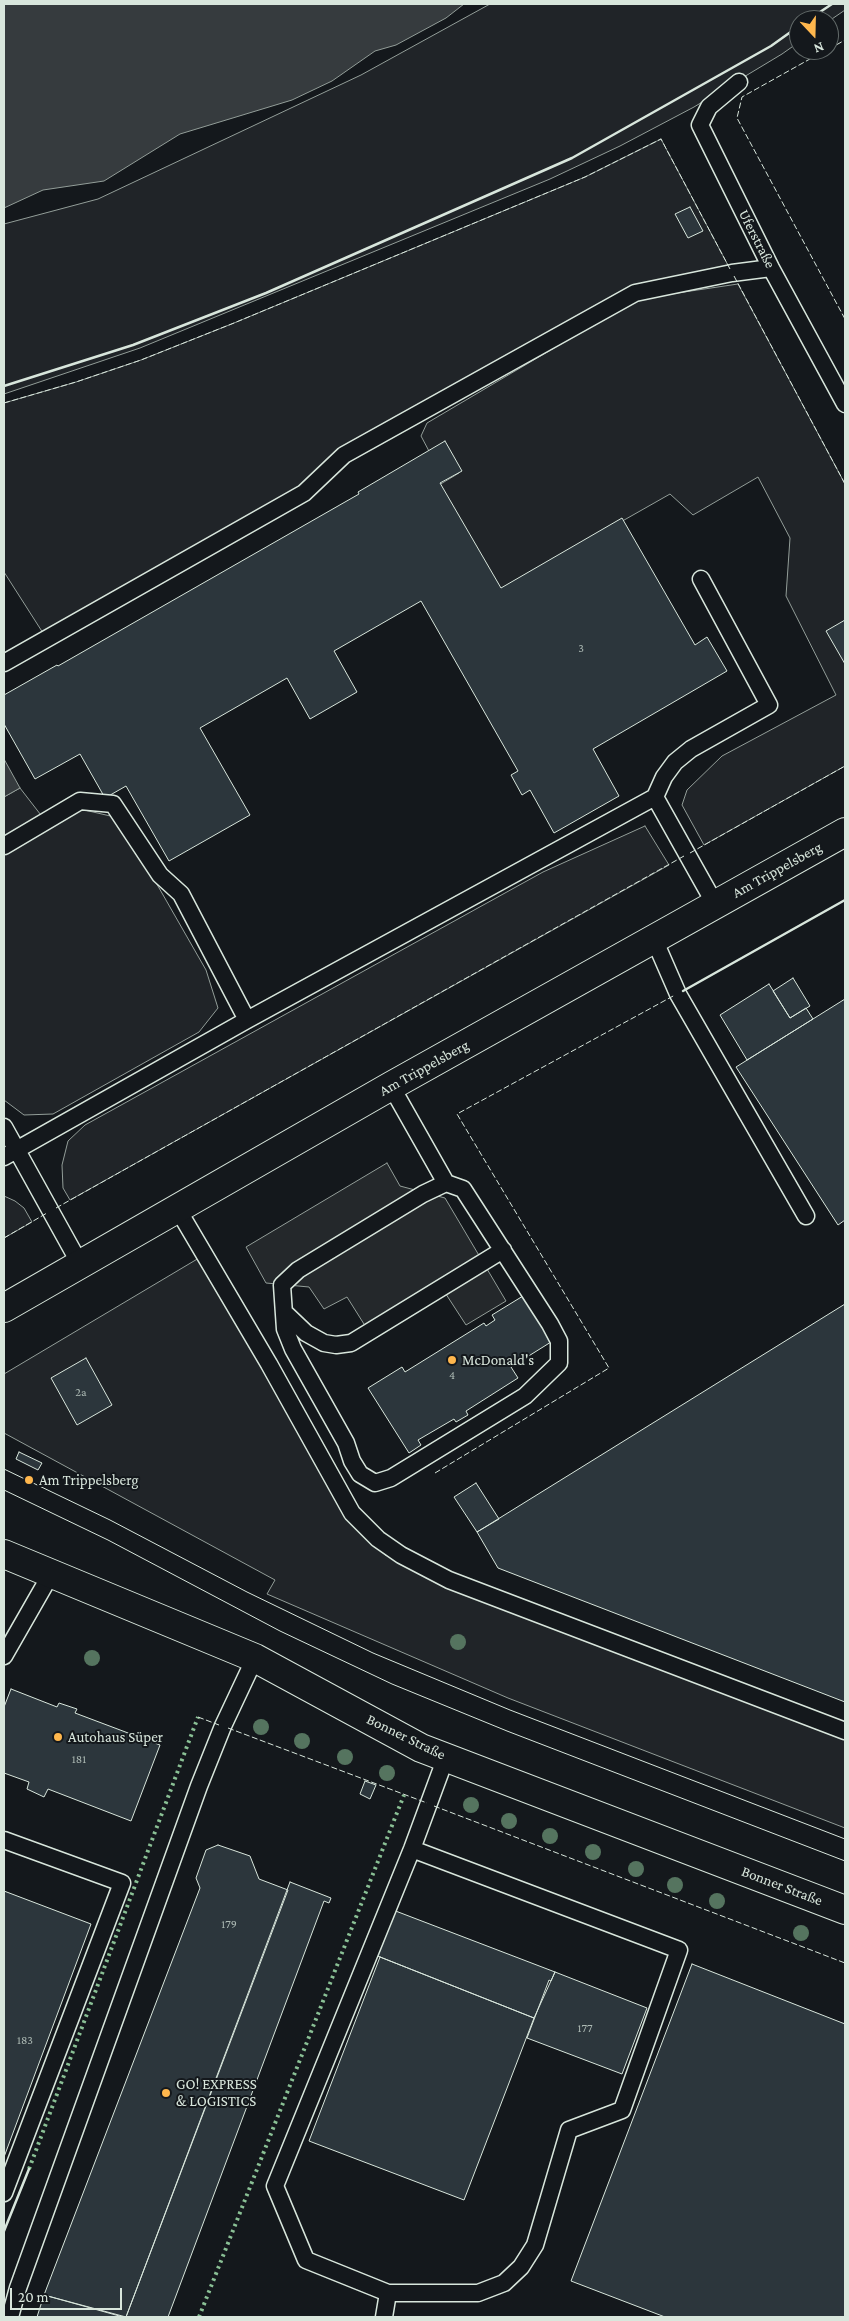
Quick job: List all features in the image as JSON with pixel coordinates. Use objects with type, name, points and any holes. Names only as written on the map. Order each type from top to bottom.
[{"type":"street","name":"Am Trippelsberg","points":[[4,1308],[392,1086],[845,832]]},
{"type":"street","name":"Bonner Straße","points":[[4,1554],[255,1658],[421,1748],[845,1910]]},
{"type":"lane","name":"Uferstraße","points":[[739,82],[709,107],[700,125],[771,268],[845,404]]},
{"type":"lane","points":[[4,663],[304,494],[344,455],[636,293],[732,273],[771,268]]},
{"type":"lane","points":[[10,1153],[247,1020],[655,797],[664,777],[675,762],[691,748],[769,705],[701,579]]},
{"type":"lane","points":[[655,797],[716,904]]},
{"type":"lane","points":[[4,846],[80,801],[113,804],[160,875],[181,894],[247,1020]]},
{"type":"lane","points":[[654,939],[678,994],[806,1216]]},
{"type":"lane","points":[[392,1086],[446,1182],[463,1189],[559,1341],[559,1363],[525,1396],[391,1478],[375,1483],[360,1474],[352,1461],[346,1443],[293,1348],[285,1329],[285,1313],[281,1296],[282,1285],[298,1270],[446,1182]]},
{"type":"lane","points":[[4,1127],[10,1153],[80,1264]]},
{"type":"lane","points":[[177,1208],[269,1364],[352,1513],[378,1539],[401,1555],[449,1580],[845,1731]]},
{"type":"lane","points":[[285,1313],[306,1333],[324,1343],[336,1345],[351,1343],[503,1250]]},
{"type":"lane","points":[[4,1656],[51,1574]]},
{"type":"lane","points":[[10,2317],[18,2288],[199,1786],[223,1726],[255,1658]]},
{"type":"lane","points":[[412,1849],[679,1950],[622,2110],[569,2130],[535,2245],[521,2267],[504,2283],[478,2293],[388,2293],[306,2260],[275,2186],[412,1849],[446,1757]]},
{"type":"lane","points":[[4,1840],[122,1883],[4,2193]]},
{"type":"lane","points":[[384,2317],[388,2293]]},
{"type":"shaded area","points":[[4,4],[464,4],[446,18],[396,45],[375,51],[332,81],[292,100],[180,134],[104,181],[43,190],[4,208]]},
{"type":"shaded area","points":[[490,4],[845,4],[845,10],[839,14],[839,10],[789,10],[789,49],[694,107],[620,146],[550,179],[140,348],[4,394],[4,224],[98,199],[361,75]]},
{"type":"shaded area","points":[[661,139],[730,269],[635,285],[295,492],[43,633],[4,572],[4,403],[76,382],[141,360],[234,323],[585,177]]},
{"type":"shaded area","points":[[738,284],[845,484],[845,766],[704,845],[682,805],[687,790],[722,756],[836,695],[786,596],[790,538],[758,477],[693,515],[670,494],[499,591],[439,485],[459,473],[443,446],[430,453],[421,436],[427,423],[637,299]]},
{"type":"shaded area","points":[[4,759],[20,788],[4,797]]},
{"type":"shaded area","points":[[20,788],[44,819],[4,842],[4,797]]},
{"type":"shaded area","points":[[80,809],[119,818],[206,970],[218,1008],[199,1032],[53,1114],[24,1115],[4,1100],[4,853]]},
{"type":"shaded area","points":[[645,826],[669,865],[70,1200],[63,1188],[62,1165],[68,1141],[85,1125],[543,872]]},
{"type":"shaded area","points":[[387,1163],[400,1186],[445,1198],[506,1301],[466,1325],[442,1288],[369,1332],[347,1297],[324,1309],[309,1287],[266,1283],[246,1247]]},
{"type":"shaded area","points":[[4,1196],[24,1208],[32,1222],[4,1238]]},
{"type":"shaded area","points":[[199,1258],[349,1519],[385,1555],[845,1737],[845,1828],[508,1698],[267,1594],[275,1580],[4,1433],[4,1374]]},
{"type":"building","points":[[690,207],[703,231],[688,238],[675,214]]},
{"type":"building","points":[[445,441],[462,471],[440,483],[501,588],[622,518],[695,645],[707,637],[727,671],[593,749],[619,796],[554,833],[530,790],[522,795],[511,775],[518,771],[421,601],[334,651],[357,692],[310,719],[287,678],[200,728],[250,815],[169,861],[126,786],[105,798],[80,754],[35,779],[4,724],[4,695],[359,494],[358,492]]},
{"type":"building","points":[[845,620],[845,664],[826,631]]},
{"type":"building","points":[[793,978],[810,1006],[790,1018],[773,991]]},
{"type":"building","points":[[769,984],[790,1018],[806,1008],[813,1019],[747,1060],[720,1015]]},
{"type":"building","points":[[845,999],[845,1220],[838,1225],[736,1067]]},
{"type":"building","points":[[523,1296],[551,1342],[511,1367],[518,1378],[466,1411],[468,1415],[456,1422],[454,1419],[418,1440],[421,1445],[409,1453],[368,1388],[402,1367],[405,1372],[484,1323],[486,1326],[495,1320],[492,1315]]},
{"type":"building","points":[[845,1304],[845,1702],[498,1568],[477,1532]]},
{"type":"building","points":[[86,1358],[112,1405],[77,1425],[51,1378]]},
{"type":"building","points":[[19,1452],[42,1463],[38,1470],[16,1459]]},
{"type":"building","points":[[476,1483],[499,1519],[477,1532],[454,1497]]},
{"type":"building","points":[[11,1689],[57,1707],[59,1703],[77,1709],[75,1713],[160,1745],[131,1821],[48,1789],[44,1797],[27,1789],[29,1782],[4,1773],[4,1707]]},
{"type":"building","points":[[365,1781],[376,1785],[370,1799],[360,1794]]},
{"type":"building","name":"GO! EXPRESS & LOGISTICS","points":[[218,1845],[250,1856],[259,1879],[288,1890],[126,2317],[44,2295],[200,1888],[196,1878],[206,1850]]},
{"type":"building","points":[[290,1882],[331,1898],[329,1903],[324,1901],[168,2317],[126,2317]]},
{"type":"building","points":[[4,1891],[91,1924],[4,2157]]},
{"type":"building","points":[[393,1910],[555,1972],[534,2018],[375,1955]]},
{"type":"building","points":[[380,1957],[534,2018],[464,2200],[309,2141]]},
{"type":"building","points":[[692,1964],[845,2024],[845,2317],[665,2317],[571,2281]]},
{"type":"building","points":[[555,1972],[647,2008],[622,2074],[527,2038],[549,1980],[551,1981]]},
{"type":"building","points":[[44,2295],[123,2317],[37,2317]]},
{"type":"tram line","points":[[4,1469],[110,1520],[247,1592],[373,1653],[510,1710],[845,1839]]},
{"type":"tram line","points":[[4,1490],[108,1540],[280,1631],[392,1684],[507,1731],[845,1861]]},
{"type":"hedge","points":[[29,2169],[198,1717]]},
{"type":"hedge","points":[[199,2317],[404,1795]]},
{"type":"fence","points":[[839,43],[845,40]]},
{"type":"fence","points":[[808,60],[742,97],[737,118],[845,319]]},
{"type":"fence","points":[[4,403],[76,382],[141,360],[234,323],[585,177],[661,139],[730,269]]},
{"type":"fence","points":[[734,276],[845,484]]},
{"type":"fence","points":[[690,853],[845,766]]},
{"type":"fence","points":[[56,1208],[684,856]]},
{"type":"fence","points":[[435,1473],[609,1368],[457,1114],[675,995]]},
{"type":"fence","points":[[4,1238],[47,1213]]},
{"type":"fence","points":[[198,1717],[219,1725]]},
{"type":"fence","points":[[228,1728],[427,1803]]},
{"type":"fence","points":[[434,1806],[845,1963]]},
{"type":"wall","points":[[823,10],[832,4]]},
{"type":"wall","points":[[4,386],[133,345],[266,293],[572,158],[771,46],[789,33]]},
{"type":"wall","points":[[683,991],[845,900]]},
{"type":"wall","points":[[4,2231],[29,2169]]},
{"type":"place","name":"McDonald's","points":[[452,1360]]},
{"type":"place","name":"Am Trippelsberg","points":[[29,1480]]},
{"type":"place","name":"Autohaus Süper","points":[[58,1737]]},
{"type":"place","name":"GO! EXPRESS & LOGISTICS","points":[[166,2093]]}]
